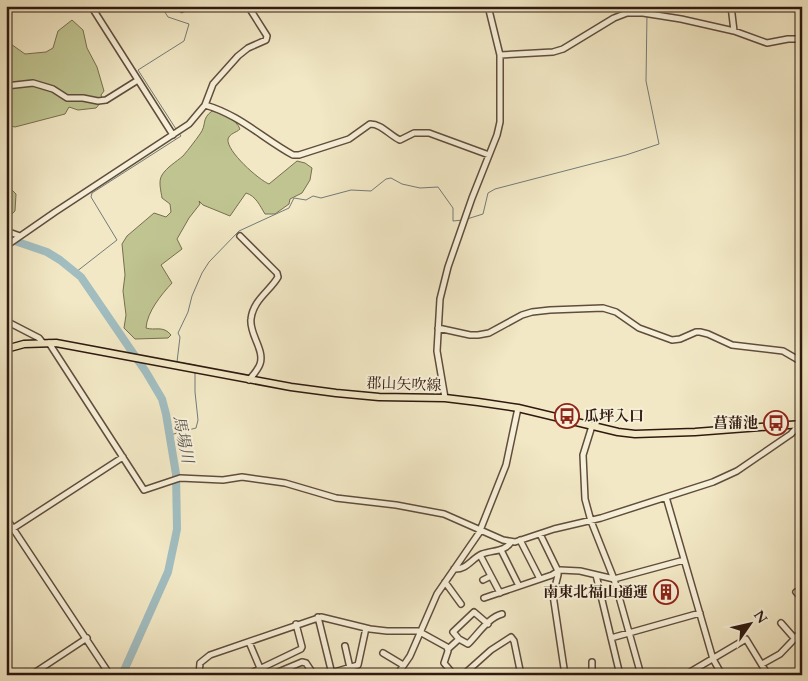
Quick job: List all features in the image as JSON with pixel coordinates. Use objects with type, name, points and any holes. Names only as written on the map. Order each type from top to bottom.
[{"type":"main road","name":"郡山矢吹線","points":[[6,349],[24,344],[73,345],[249,380],[336,393],[445,398],[518,408],[618,432],[648,434],[800,425]]},
{"type":"street","points":[[91,6],[173,135]]},
{"type":"street","points":[[9,245],[189,124],[204,105],[213,84],[241,53],[266,40],[267,36],[248,6]]},
{"type":"street","points":[[445,398],[438,362],[440,299],[444,281],[472,198],[500,122],[500,55],[488,6]]},
{"type":"street","points":[[731,6],[734,31]]},
{"type":"street","points":[[500,55],[553,52],[563,49],[614,18],[627,13],[664,15],[734,31],[766,43],[788,39],[802,40]]},
{"type":"street","points":[[6,86],[33,84],[52,89],[66,98],[83,98],[98,101],[106,100],[138,80]]},
{"type":"street","points":[[204,105],[219,109],[293,155],[344,142],[372,123],[400,140],[414,133],[429,133],[489,155]]},
{"type":"street","points":[[6,231],[19,237]]},
{"type":"street","points":[[240,236],[278,276],[260,298],[252,315],[251,324],[261,357],[258,368],[249,380]]},
{"type":"street","points":[[438,328],[478,335],[489,333],[522,315],[532,312],[603,308],[616,312],[639,328],[670,339],[676,340],[692,333],[700,332],[732,345],[783,351],[802,362]]},
{"type":"street","points":[[6,321],[46,343],[144,490],[180,478],[223,480],[242,478],[285,484],[336,498],[365,500],[439,512],[511,542],[591,521],[731,474],[791,434],[800,425]]},
{"type":"street","points":[[397,675],[410,656],[429,610],[445,582],[480,530],[506,465],[518,408]]},
{"type":"street","points":[[592,426],[583,461],[584,490],[591,521],[614,579],[641,675]]},
{"type":"street","points":[[6,533],[123,457]]},
{"type":"street","points":[[666,497],[713,659],[722,675]]},
{"type":"street","points":[[6,518],[110,675]]},
{"type":"street","points":[[540,534],[558,571],[553,595],[565,675]]},
{"type":"street","points":[[520,540],[540,579]]},
{"type":"street","points":[[454,570],[462,569],[480,555],[501,550],[511,542]]},
{"type":"street","points":[[501,550],[519,586]]},
{"type":"street","points":[[480,555],[500,593]]},
{"type":"street","points":[[484,598],[558,571],[580,571],[614,579],[684,560]]},
{"type":"street","points":[[469,564],[473,569]]},
{"type":"street","points":[[596,575],[620,675]]},
{"type":"street","points":[[483,580],[491,576]]},
{"type":"street","points":[[445,582],[461,604]]},
{"type":"street","points":[[796,592],[802,599]]},
{"type":"street","points":[[488,624],[474,612],[453,632],[459,639],[468,644],[488,624],[496,616],[502,614]]},
{"type":"street","points":[[611,638],[700,613]]},
{"type":"street","points":[[318,617],[332,674],[359,663],[366,628]]},
{"type":"street","points":[[199,675],[200,663],[210,654],[318,617],[387,631],[421,631],[448,649]]},
{"type":"street","points":[[781,623],[795,639]]},
{"type":"street","points":[[246,675],[301,649],[296,624]]},
{"type":"street","points":[[762,664],[780,654],[802,631]]},
{"type":"street","points":[[466,674],[492,650],[511,637],[514,641],[521,675]]},
{"type":"street","points":[[31,675],[86,638]]},
{"type":"street","points":[[454,675],[444,663],[448,649],[459,639]]},
{"type":"street","points":[[686,675],[746,639],[768,675]]},
{"type":"street","points":[[249,642],[260,668]]},
{"type":"street","points":[[345,646],[350,668]]},
{"type":"street","points":[[383,654],[403,665]]},
{"type":"street","points":[[287,656],[292,666]]},
{"type":"street","points":[[271,675],[302,662],[306,663],[314,675]]},
{"type":"street","points":[[592,662],[592,675]]},
{"type":"street","points":[[285,669],[288,675]]},
{"type":"green space","points":[[72,20],[83,30],[87,48],[97,67],[104,91],[101,95],[103,100],[96,108],[78,110],[69,107],[65,114],[15,127],[6,125],[6,37],[8,42],[25,54],[46,52],[53,48],[58,31]]},
{"type":"green space","points":[[212,111],[228,117],[236,123],[240,129],[228,139],[232,151],[251,171],[264,181],[269,184],[297,161],[305,163],[312,168],[310,180],[302,193],[290,199],[289,204],[275,214],[265,214],[255,199],[246,193],[230,216],[203,205],[199,201],[200,204],[189,218],[177,239],[182,249],[161,265],[172,283],[155,304],[147,322],[146,328],[162,329],[171,335],[168,338],[135,339],[124,328],[126,315],[123,291],[125,275],[122,244],[127,236],[154,213],[166,217],[171,212],[170,204],[162,198],[161,177],[192,145],[202,131],[206,117]]},
{"type":"green space","points":[[6,188],[16,194],[15,211],[8,218],[6,218]]},
{"type":"waterway","points":[[161,6],[168,17],[189,24],[184,41],[138,70],[176,129]]},
{"type":"waterway","points":[[467,219],[483,214],[488,193],[495,189],[626,155],[659,144],[646,81],[647,14]]},
{"type":"waterway","points":[[76,272],[117,240],[91,197],[92,193],[181,136],[178,132]]},
{"type":"waterway","points":[[195,365],[177,362],[180,337],[178,333],[202,273],[209,262],[239,231],[289,208],[294,198],[306,200],[313,196],[321,198],[351,190],[371,191],[386,179],[391,178],[402,184],[420,188],[438,187],[453,208],[453,221],[463,220]]},
{"type":"waterway","name":"馬場川","points":[[6,238],[47,252],[81,277],[146,372],[162,399],[166,414],[176,474],[177,529],[168,572],[122,675]]},
{"type":"waterway","points":[[170,435],[196,428],[198,420],[195,372]]},
{"type":"place","name":"瓜坪入口","points":[[567,416]]},
{"type":"place","name":"菖蒲池","points":[[776,423]]},
{"type":"place","name":"南東北福山通運","points":[[666,592]]}]
